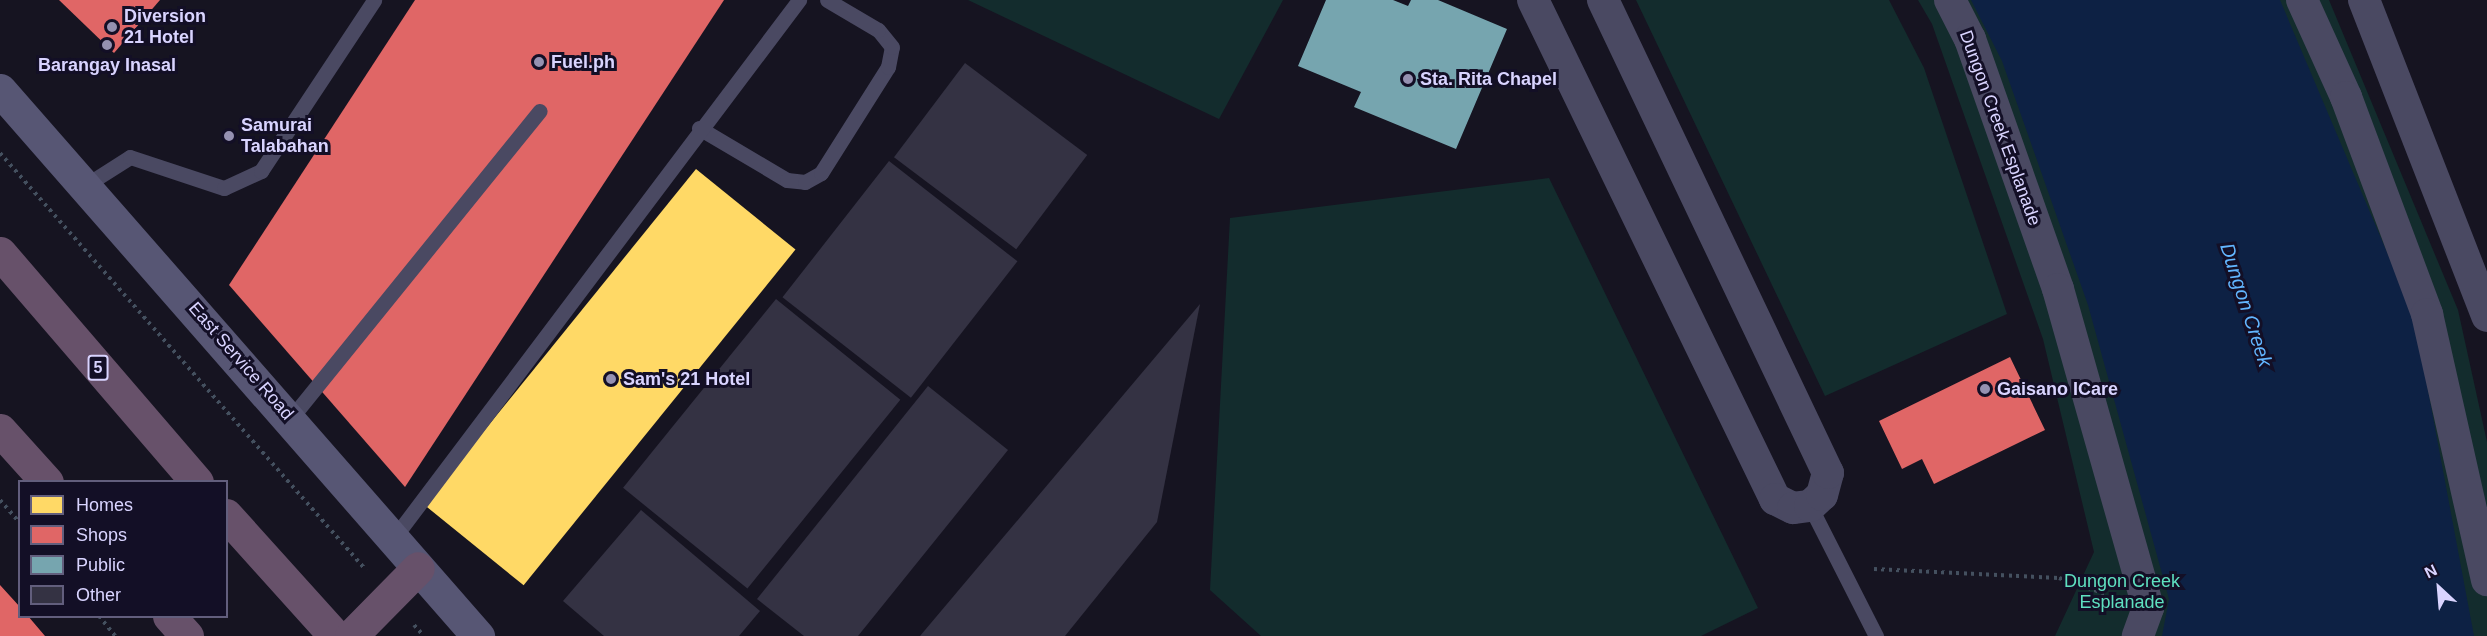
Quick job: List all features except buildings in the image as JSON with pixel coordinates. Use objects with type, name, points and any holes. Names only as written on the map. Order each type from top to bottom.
[{"type":"highway","name":"5","points":[[0,253],[195,480]]},
{"type":"highway","points":[[0,430],[45,480]]},
{"type":"highway","points":[[228,517],[335,636]]},
{"type":"highway","points":[[351,636],[418,568]]},
{"type":"highway","points":[[171,618],[187,636]]},
{"type":"street","points":[[1533,0],[1775,499],[1793,508],[1810,506],[1822,495],[1828,473],[1603,0]]},
{"type":"street","name":"Dungon Creek Esplanade","points":[[1950,0],[1970,39],[2058,289],[2143,622]]},
{"type":"street","points":[[2302,0],[2346,97],[2427,314],[2487,580]]},
{"type":"street","points":[[2364,0],[2487,316]]},
{"type":"street","name":"East Service Road","points":[[0,90],[291,418],[478,636]]},
{"type":"lane","points":[[86,185],[130,157],[224,188],[261,171],[374,0]]},
{"type":"lane","points":[[393,539],[699,128],[799,0]]},
{"type":"lane","points":[[699,128],[787,180],[805,182],[820,173],[888,67],[892,47],[878,30],[827,0]]},
{"type":"lane","points":[[291,418],[540,111]]},
{"type":"lane","points":[[1810,506],[1876,636]]},
{"type":"path","points":[[0,153],[424,636]]},
{"type":"path","points":[[0,500],[18,521]]},
{"type":"path","points":[[1843,573],[1885,568],[2059,578],[2143,622]]},
{"type":"path","points":[[101,618],[115,636]]},
{"type":"green space","points":[[968,0],[1283,0],[1219,119]]},
{"type":"green space","points":[[1636,0],[1889,0],[1924,68],[2007,314],[1825,396]]},
{"type":"green space","points":[[1918,0],[2025,0],[2272,636],[2055,636],[2094,552],[2043,339],[1932,24]]},
{"type":"green space","points":[[2200,0],[2329,0],[2458,310],[2487,442],[2487,636],[2445,636]]},
{"type":"green space","points":[[1549,178],[1758,608],[1701,636],[1261,636],[1210,590],[1230,218]]},
{"type":"water","name":"Dungon Creek","points":[[1971,0],[2280,0],[2414,316],[2474,636],[2162,636],[2169,599],[2088,305],[2002,61]]},
{"type":"place","name":"Diversion 21 Hotel","points":[[112,27]]},
{"type":"place","name":"Barangay Inasal","points":[[107,45]]},
{"type":"place","name":"Fuel.ph","points":[[539,62]]},
{"type":"place","name":"Sta. Rita Chapel","points":[[1408,79]]},
{"type":"place","name":"Samurai Talabahan","points":[[229,136]]},
{"type":"place","name":"Sam's 21 Hotel","points":[[611,379]]},
{"type":"place","name":"Gaisano ICare","points":[[1985,389]]}]
